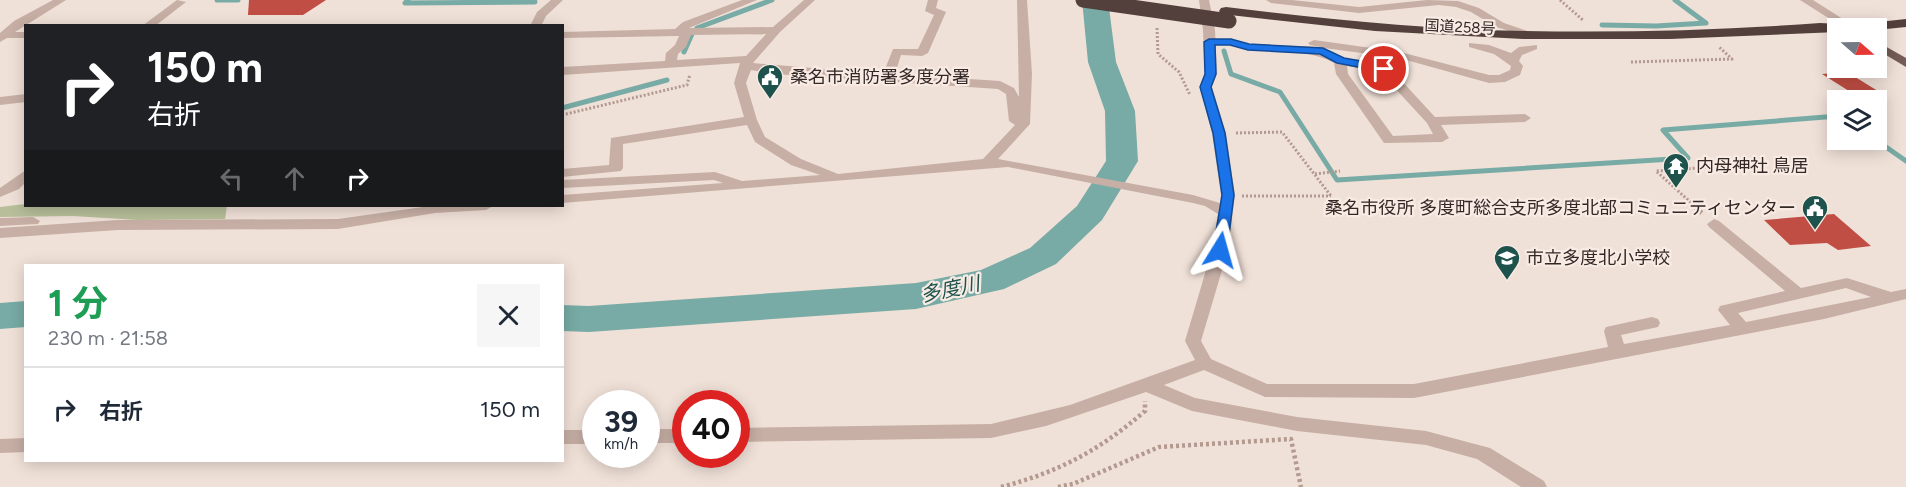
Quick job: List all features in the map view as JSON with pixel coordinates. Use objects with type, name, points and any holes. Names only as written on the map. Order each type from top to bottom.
[{"type":"highway","name":"国道258号","points":[[1083,0],[1228,16]]},
{"type":"highway","name":"国道258号","points":[[1150,0],[1228,16],[1353,36],[1470,39],[1620,48],[1716,45],[1827,36]]},
{"type":"highway","points":[[1887,25],[1906,23]]},
{"type":"highway","name":"国道258号","points":[[1536,42],[1733,34],[1827,27]]},
{"type":"main road","points":[[1887,51],[1906,63]]},
{"type":"street","points":[[2,37],[18,23],[58,0]]},
{"type":"street","points":[[536,24],[542,14],[558,0]]},
{"type":"street","points":[[671,64],[672,53],[680,47],[687,24],[752,0]]},
{"type":"street","points":[[810,0],[776,30],[747,62],[740,83],[751,120],[760,139],[781,154],[838,178]]},
{"type":"street","points":[[888,76],[897,51],[922,53],[941,12],[930,10],[933,0]]},
{"type":"street","points":[[987,163],[1024,124],[1026,74],[1022,0]]},
{"type":"street","points":[[1204,0],[1211,74],[1206,87],[1219,133],[1228,195],[1220,250],[1193,341],[1205,363],[1265,390],[1414,391],[1898,296]]},
{"type":"street","points":[[1271,0],[1359,10],[1439,2],[1458,4],[1536,42]]},
{"type":"street","points":[[1805,0],[1835,18]]},
{"type":"street","points":[[150,24],[181,2]]},
{"type":"street","points":[[1483,16],[1484,22],[1470,39],[1514,60]]},
{"type":"street","points":[[564,35],[776,30]]},
{"type":"street","points":[[2,37],[24,35]]},
{"type":"street","points":[[1209,42],[1277,40],[1364,48],[1400,55],[1489,79],[1511,76],[1516,72],[1515,54],[1536,42]]},
{"type":"street","points":[[1231,42],[1248,47],[1323,51],[1341,61],[1384,69],[1432,121],[1442,138],[1389,140],[1342,74],[1341,61]]},
{"type":"street","points":[[564,71],[693,62],[747,62],[775,70],[972,81],[1005,86],[1012,93],[1014,121],[1024,124]]},
{"type":"street","points":[[0,101],[24,98]]},
{"type":"street","points":[[1432,121],[1525,118]]},
{"type":"street","points":[[564,173],[616,168],[616,141],[751,120]]},
{"type":"street","points":[[564,200],[1008,163],[1210,202],[1225,212]]},
{"type":"street","points":[[0,193],[14,186],[24,176]]},
{"type":"street","points":[[564,184],[715,176],[748,185]]},
{"type":"street","points":[[0,233],[106,226],[338,224],[435,209],[469,207]]},
{"type":"street","points":[[0,222],[97,222],[106,226]]},
{"type":"street","points":[[1714,224],[1797,293]]},
{"type":"street","points":[[1742,328],[1726,310],[1847,283],[1898,296]]},
{"type":"street","points":[[1618,351],[1612,331],[1652,323]]},
{"type":"street","points":[[750,435],[991,431],[1024,426],[1205,363]]},
{"type":"street","points":[[1146,385],[1192,404],[1297,424],[1426,438],[1483,453],[1537,487]]},
{"type":"street","points":[[564,437],[582,437]]},
{"type":"street","points":[[0,446],[24,445]]},
{"type":"path","points":[[1560,0],[1589,26]]},
{"type":"path","points":[[1157,21],[1158,54],[1179,72],[1193,101]]},
{"type":"path","points":[[1631,62],[1732,60],[1716,45]]},
{"type":"path","points":[[564,115],[687,85],[693,62]]},
{"type":"path","points":[[1219,133],[1282,132],[1332,196],[1228,195]]},
{"type":"path","points":[[1714,224],[1656,171],[1766,163]]},
{"type":"path","points":[[1314,174],[1340,171]]},
{"type":"path","points":[[1001,487],[1040,477],[1117,435],[1144,411],[1146,385]]},
{"type":"path","points":[[1058,487],[1073,484],[1159,447],[1291,440],[1300,487]]},
{"type":"green space","points":[[24,204],[24,207],[227,207],[225,219],[138,220],[73,216],[0,217],[0,207]]},
{"type":"building","points":[[249,0],[326,0],[303,15],[248,15]]},
{"type":"building","points":[[1828,78],[1857,78],[1876,90],[1847,90]]},
{"type":"building","name":"桑名市役所 多度町総合支所多度北部コミュニティセンター","points":[[1834,214],[1871,246],[1838,250],[1827,243],[1790,245],[1764,220]]},
{"type":"waterway","points":[[217,0],[238,0]]},
{"type":"waterway","points":[[408,0],[405,3],[535,2]]},
{"type":"waterway","points":[[697,28],[772,0]]},
{"type":"waterway","name":"多度川","points":[[564,318],[589,319],[916,296],[991,280],[1043,256],[1090,213],[1122,161],[1120,111],[1102,62],[1095,0]]},
{"type":"waterway","points":[[1602,25],[1656,26],[1706,23],[1675,0]]},
{"type":"waterway","points":[[684,52],[692,34]]},
{"type":"waterway","points":[[1224,51],[1231,74],[1280,92],[1337,180],[1688,158],[1663,130],[1827,117]]},
{"type":"waterway","points":[[564,107],[667,80]]},
{"type":"waterway","points":[[1887,148],[1906,161]]},
{"type":"waterway","name":"多度川","points":[[0,316],[24,314]]},
{"type":"place","name":"桑名市消防署多度分署","points":[[770,100]]},
{"type":"place","name":"内母神社 鳥居","points":[[1676,189]]},
{"type":"place","name":"桑名市役所 多度町総合支所多度北部コミュニティセンター","points":[[1815,231]]},
{"type":"place","name":"市立多度北小学校","points":[[1507,281]]},
{"type":"route","points":[[1220,250],[1228,195],[1219,133],[1206,87],[1211,74],[1209,42],[1231,42],[1248,47],[1323,51],[1341,61],[1384,69]]}]
